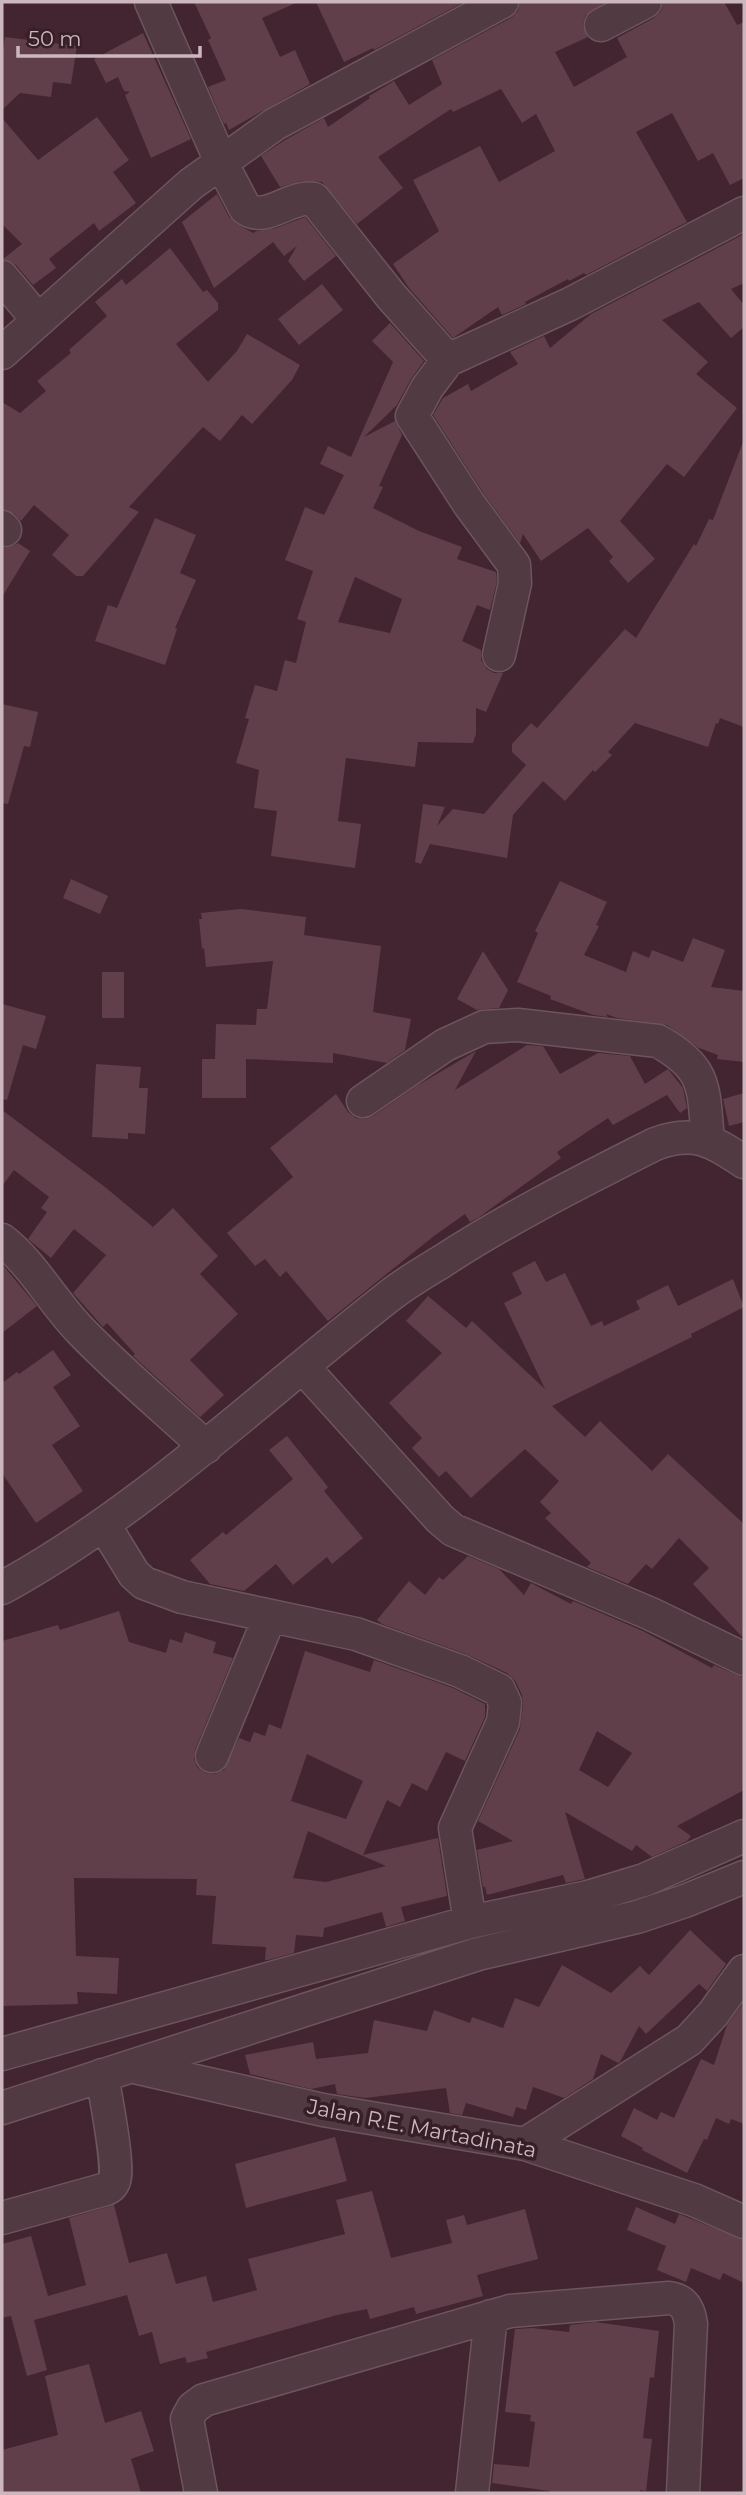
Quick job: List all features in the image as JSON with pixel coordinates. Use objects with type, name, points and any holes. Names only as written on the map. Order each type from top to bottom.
[{"type":"street","points":[[151,2],[221,162],[245,208],[260,214],[303,199],[314,199],[390,296],[448,360]]},
{"type":"street","points":[[2,353],[191,184],[275,124],[502,2]]},
{"type":"street","points":[[601,25],[645,2]]},
{"type":"street","points":[[499,654],[516,583],[514,565],[412,416],[427,388],[448,360],[570,304],[744,213]]},
{"type":"street","points":[[2,277],[38,320]]},
{"type":"street","points":[[363,1101],[445,1045],[484,1027],[518,1025],[658,1041],[674,1050],[699,1074],[708,1140]]},
{"type":"street","points":[[2,1588],[104,1525],[206,1447],[390,1295],[497,1226],[655,1143],[670,1138],[688,1136],[708,1140],[744,1162]]},
{"type":"street","points":[[2,1240],[19,1252],[80,1330],[206,1447]]},
{"type":"street","points":[[303,1367],[453,1530],[651,1614],[744,1659]]},
{"type":"street","points":[[104,1525],[134,1574],[144,1583],[182,1597],[356,1634],[460,1671],[499,1690],[506,1712],[503,1722],[455,1828],[454,1838],[470,1922]]},
{"type":"street","points":[[212,1756],[270,1616]]},
{"type":"street","points":[[2,2054],[470,1922],[588,1897],[644,1880],[744,1836]]},
{"type":"street","points":[[2,2108],[478,1954],[597,1927],[741,1882]]},
{"type":"street","points":[[588,1897],[597,1927]]},
{"type":"street","points":[[524,2144],[689,2040],[713,2014],[744,1971]]},
{"type":"street","name":"Jalan R.E. Martadinata","points":[[134,2067],[323,2110],[524,2144],[694,2200],[744,2222]]},
{"type":"street","points":[[2,2218],[111,2186],[116,2176],[103,2076]]},
{"type":"street","points":[[201,2493],[187,2419],[192,2409],[204,2400],[510,2311],[669,2298],[678,2300],[687,2307],[691,2324],[683,2493]]},
{"type":"street","points":[[471,2493],[491,2316]]},
{"type":"building","points":[[194,2],[298,2],[262,18],[280,57],[295,50],[310,84],[229,130],[208,87],[226,80]]},
{"type":"building","points":[[316,2],[464,2],[374,50],[373,48],[344,62]]},
{"type":"building","points":[[520,2],[606,2],[585,16],[583,25],[588,37],[555,52],[574,87],[627,57],[617,38],[654,18],[661,11],[663,2],[724,2],[737,25],[744,22],[744,178],[730,185],[713,153],[698,161],[672,113],[636,132],[687,222],[586,275],[584,273],[569,281],[568,279],[502,315],[498,307],[453,338],[409,288],[393,264],[439,231],[413,180],[480,146],[499,182],[555,151],[536,114],[522,123],[501,89],[453,112],[451,109],[378,157],[403,188],[357,224],[322,182],[301,181],[280,187],[261,156],[324,118],[328,127],[394,81],[409,105],[442,84],[432,60],[511,18],[518,11]]},
{"type":"building","points":[[143,33],[191,139],[151,158],[125,95],[130,92],[124,91],[118,77],[106,83],[94,59]]},
{"type":"building","points":[[5,37],[77,46],[71,84],[53,82],[51,97],[20,93],[2,110]]},
{"type":"building","points":[[97,117],[129,160],[113,172],[136,203],[99,231],[94,223],[49,259],[56,268],[33,285],[16,265],[3,259],[22,244],[2,224],[2,118],[38,160]]},
{"type":"building","points":[[217,194],[229,217],[253,233],[305,217],[336,256],[304,281],[288,261],[297,246],[284,256],[273,242],[214,288],[182,222]]},
{"type":"building","points":[[744,234],[744,283],[731,289],[744,305],[744,327],[731,338],[699,302],[662,320],[708,362],[696,374],[737,408],[684,477],[667,464],[620,521],[655,559],[628,583],[609,561],[613,557],[588,528],[541,561],[523,534],[520,543],[484,494],[433,415],[443,398],[468,384],[471,391],[518,364],[510,352],[544,336],[550,348],[591,314]]},
{"type":"building","points":[[170,248],[203,292],[207,290],[218,303],[218,310],[176,344],[208,382],[237,351],[247,334],[300,365],[292,380],[252,424],[242,415],[220,441],[203,427],[129,507],[139,512],[83,576],[76,576],[52,555],[69,535],[34,505],[21,521],[14,514],[2,509],[2,402],[20,413],[46,391],[37,381],[71,353],[69,350],[107,316],[95,302],[122,279],[126,285]]},
{"type":"building","points":[[322,284],[343,310],[299,345],[278,319]]},
{"type":"building","points":[[390,323],[424,361],[397,405],[364,437],[395,421],[402,435],[379,486],[383,487],[373,508],[419,531],[462,547],[457,559],[496,572],[497,581],[490,610],[477,605],[462,641],[481,650],[481,660],[487,669],[494,673],[503,673],[486,712],[476,708],[476,734],[473,743],[418,742],[415,767],[346,758],[338,821],[361,824],[355,868],[271,856],[277,811],[254,808],[259,770],[236,763],[249,719],[245,718],[255,685],[277,691],[285,660],[296,663],[306,622],[297,619],[313,571],[285,560],[305,507],[324,515],[344,475],[320,464],[328,446],[351,457],[393,362],[372,341]],"holes":[[[355,577],[402,599],[390,633],[338,622]]]},
{"type":"building","points":[[743,442],[744,727],[720,718],[708,747],[635,723],[608,752],[612,755],[595,772],[593,770],[565,801],[543,781],[513,815],[507,858],[430,844],[421,864],[415,862],[423,804],[445,807],[437,826],[453,809],[484,814],[526,765],[512,752],[512,744],[531,723],[537,728],[625,629],[636,638],[694,544],[696,546],[709,519],[713,520]]},
{"type":"building","points":[[155,518],[196,535],[180,573],[196,580],[175,628],[177,629],[165,665],[95,641],[108,605],[117,608]]},
{"type":"building","points":[[18,543],[30,551],[2,597],[2,548]]},
{"type":"building","points":[[2,704],[38,712],[30,747],[24,746],[8,804],[2,803]]},
{"type":"building","points":[[71,879],[108,896],[100,914],[63,898]]},
{"type":"building","points":[[560,881],[607,902],[596,925],[599,926],[584,955],[626,972],[633,951],[649,958],[652,950],[683,962],[693,938],[725,950],[711,987],[744,991],[744,1062],[717,1059],[718,1055],[699,1048],[667,1025],[606,1014],[608,1017],[593,1015],[550,999],[551,996],[517,982],[538,933],[535,931]]},
{"type":"building","points":[[241,909],[306,917],[304,935],[381,946],[373,1012],[411,1019],[405,1050],[387,1063],[333,1053],[333,1063],[246,1059],[246,1098],[202,1098],[202,1059],[215,1059],[216,1024],[256,1025],[257,1009],[267,1009],[273,961],[206,967],[199,919],[202,919],[201,913]]},
{"type":"building","points":[[483,951],[508,990],[499,1008],[477,1010],[457,999]]},
{"type":"building","points":[[102,972],[124,972],[124,1018],[102,1018]]},
{"type":"building","points":[[2,1004],[46,1016],[36,1049],[23,1045],[7,1100],[2,1099]]},
{"type":"building","points":[[527,1045],[543,1046],[560,1074],[598,1053],[630,1056],[645,1084],[668,1069],[683,1088],[687,1108],[680,1113],[667,1095],[613,1125],[608,1118],[557,1152],[561,1158],[478,1218],[470,1222],[465,1214],[434,1236],[328,1321],[286,1271],[280,1277],[265,1259],[255,1266],[227,1233],[293,1177],[270,1148],[336,1094],[348,1112],[356,1118],[365,1119],[476,1051],[455,1090]]},
{"type":"building","points":[[96,1064],[141,1067],[139,1088],[148,1088],[145,1134],[128,1133],[128,1139],[92,1137]]},
{"type":"building","points":[[744,1093],[744,1122],[729,1126],[723,1099]]},
{"type":"building","points":[[2,1110],[105,1187],[153,1227],[173,1208],[218,1256],[200,1274],[238,1314],[190,1360],[224,1395],[200,1417],[133,1356],[135,1354],[107,1323],[103,1327],[73,1293],[106,1255],[74,1229],[51,1258],[28,1239],[47,1212],[41,1208],[49,1197],[14,1170],[2,1186]]},
{"type":"building","points":[[535,1261],[546,1282],[565,1273],[591,1326],[602,1321],[604,1326],[640,1309],[636,1301],[668,1285],[678,1306],[733,1279],[744,1307],[691,1334],[692,1337],[552,1406],[585,1437],[600,1421],[652,1471],[668,1454],[744,1524],[744,1639],[693,1584],[709,1568],[679,1538],[652,1569],[646,1564],[628,1584],[587,1567],[591,1563],[545,1518],[551,1513],[540,1502],[559,1481],[525,1449],[471,1498],[446,1471],[439,1477],[412,1448],[422,1438],[389,1403],[442,1353],[406,1321],[428,1296],[466,1328],[472,1321],[545,1389],[504,1303],[522,1294],[512,1273]]},
{"type":"building","points":[[2,1264],[37,1306],[2,1333]]},
{"type":"building","points":[[53,1350],[71,1375],[53,1387],[80,1426],[52,1445],[83,1491],[36,1523],[2,1473],[2,1383]]},
{"type":"building","points":[[287,1436],[328,1487],[324,1491],[363,1538],[332,1564],[327,1557],[293,1585],[276,1564],[244,1591],[210,1584],[190,1560],[223,1532],[226,1535],[293,1479],[269,1450]]},
{"type":"building","points":[[468,1556],[499,1569],[524,1595],[531,1583],[571,1604],[573,1601],[643,1631],[712,1668],[714,1665],[744,1678],[744,1790],[677,1826],[691,1836],[687,1841],[652,1857],[636,1845],[632,1851],[565,1812],[585,1879],[566,1883],[563,1875],[487,1895],[483,1887],[477,1850],[513,1841],[478,1821],[520,1729],[522,1695],[516,1682],[507,1673],[466,1654],[377,1620],[409,1581],[425,1595],[439,1577],[443,1580]],"holes":[[[597,1731],[632,1753],[608,1787],[579,1770]]]},
{"type":"building","points":[[119,1611],[129,1642],[166,1653],[170,1639],[182,1643],[185,1632],[216,1642],[213,1653],[233,1658],[195,1750],[197,1767],[206,1773],[215,1774],[224,1770],[239,1738],[250,1742],[254,1732],[265,1736],[269,1724],[281,1729],[305,1651],[370,1672],[374,1660],[453,1688],[485,1704],[485,1717],[465,1761],[446,1752],[427,1791],[412,1783],[400,1807],[387,1800],[363,1855],[438,1838],[447,1896],[401,1907],[405,1921],[386,1927],[382,1912],[324,1928],[323,1937],[296,1935],[294,1953],[265,1960],[266,1947],[212,1944],[216,1896],[196,1895],[197,1879],[74,1878],[76,1956],[119,1958],[117,1994],[77,1992],[78,2004],[2,2006],[2,1641],[58,1625],[60,1630]],"holes":[[[307,1754],[363,1781],[346,1819],[291,1801]],[[308,1831],[363,1856],[386,1866],[326,1882],[293,1878]]]},
{"type":"building","points":[[690,1930],[726,1964],[707,1991],[699,1984],[646,2034],[639,2026],[620,2062],[601,2054],[593,2079],[564,2098],[533,2087],[526,2110],[516,2107],[513,2117],[466,2103],[462,2115],[450,2113],[446,2088],[365,2098],[337,2094],[335,2084],[311,2089],[250,2074],[245,2055],[313,2042],[316,2059],[368,2053],[374,2020],[427,2031],[434,2010],[470,2023],[472,2017],[503,2028],[515,1998],[539,2007],[562,1965],[611,1993],[640,1966],[649,1975]]},
{"type":"building","points":[[744,2002],[744,2124],[731,2119],[729,2124],[716,2118],[707,2140],[704,2139],[687,2173],[621,2136],[634,2108],[657,2120],[661,2112],[674,2118],[701,2059],[714,2065],[727,2025]]},
{"type":"building","points":[[335,2137],[347,2181],[246,2208],[235,2164]]},
{"type":"building","points":[[372,2191],[391,2258],[452,2243],[446,2220],[464,2215],[467,2225],[525,2209],[538,2259],[477,2275],[483,2296],[416,2314],[414,2307],[370,2319],[367,2309],[337,2315],[206,2352],[208,2358],[187,2363],[185,2357],[160,2364],[152,2332],[139,2336],[127,2295],[34,2320],[47,2370],[27,2376],[11,2316],[2,2318],[2,2244],[31,2236],[48,2296],[86,2285],[69,2218],[114,2205],[129,2263],[167,2253],[176,2284],[206,2276],[213,2302],[257,2290],[248,2259],[345,2234],[336,2200]]},
{"type":"building","points":[[636,2207],[675,2224],[679,2214],[744,2240],[744,2283],[723,2273],[720,2280],[691,2268],[686,2282],[657,2270],[666,2246],[627,2230]]},
{"type":"building","points":[[595,2322],[659,2331],[643,2438],[652,2439],[646,2491],[550,2493],[492,2483],[494,2464],[529,2467],[535,2422],[530,2421],[531,2415],[505,2412],[515,2329],[569,2332],[570,2325]]},
{"type":"building","points":[[89,2364],[105,2423],[141,2411],[154,2451],[131,2459],[141,2493],[2,2493],[2,2450],[58,2435],[45,2376]]}]
